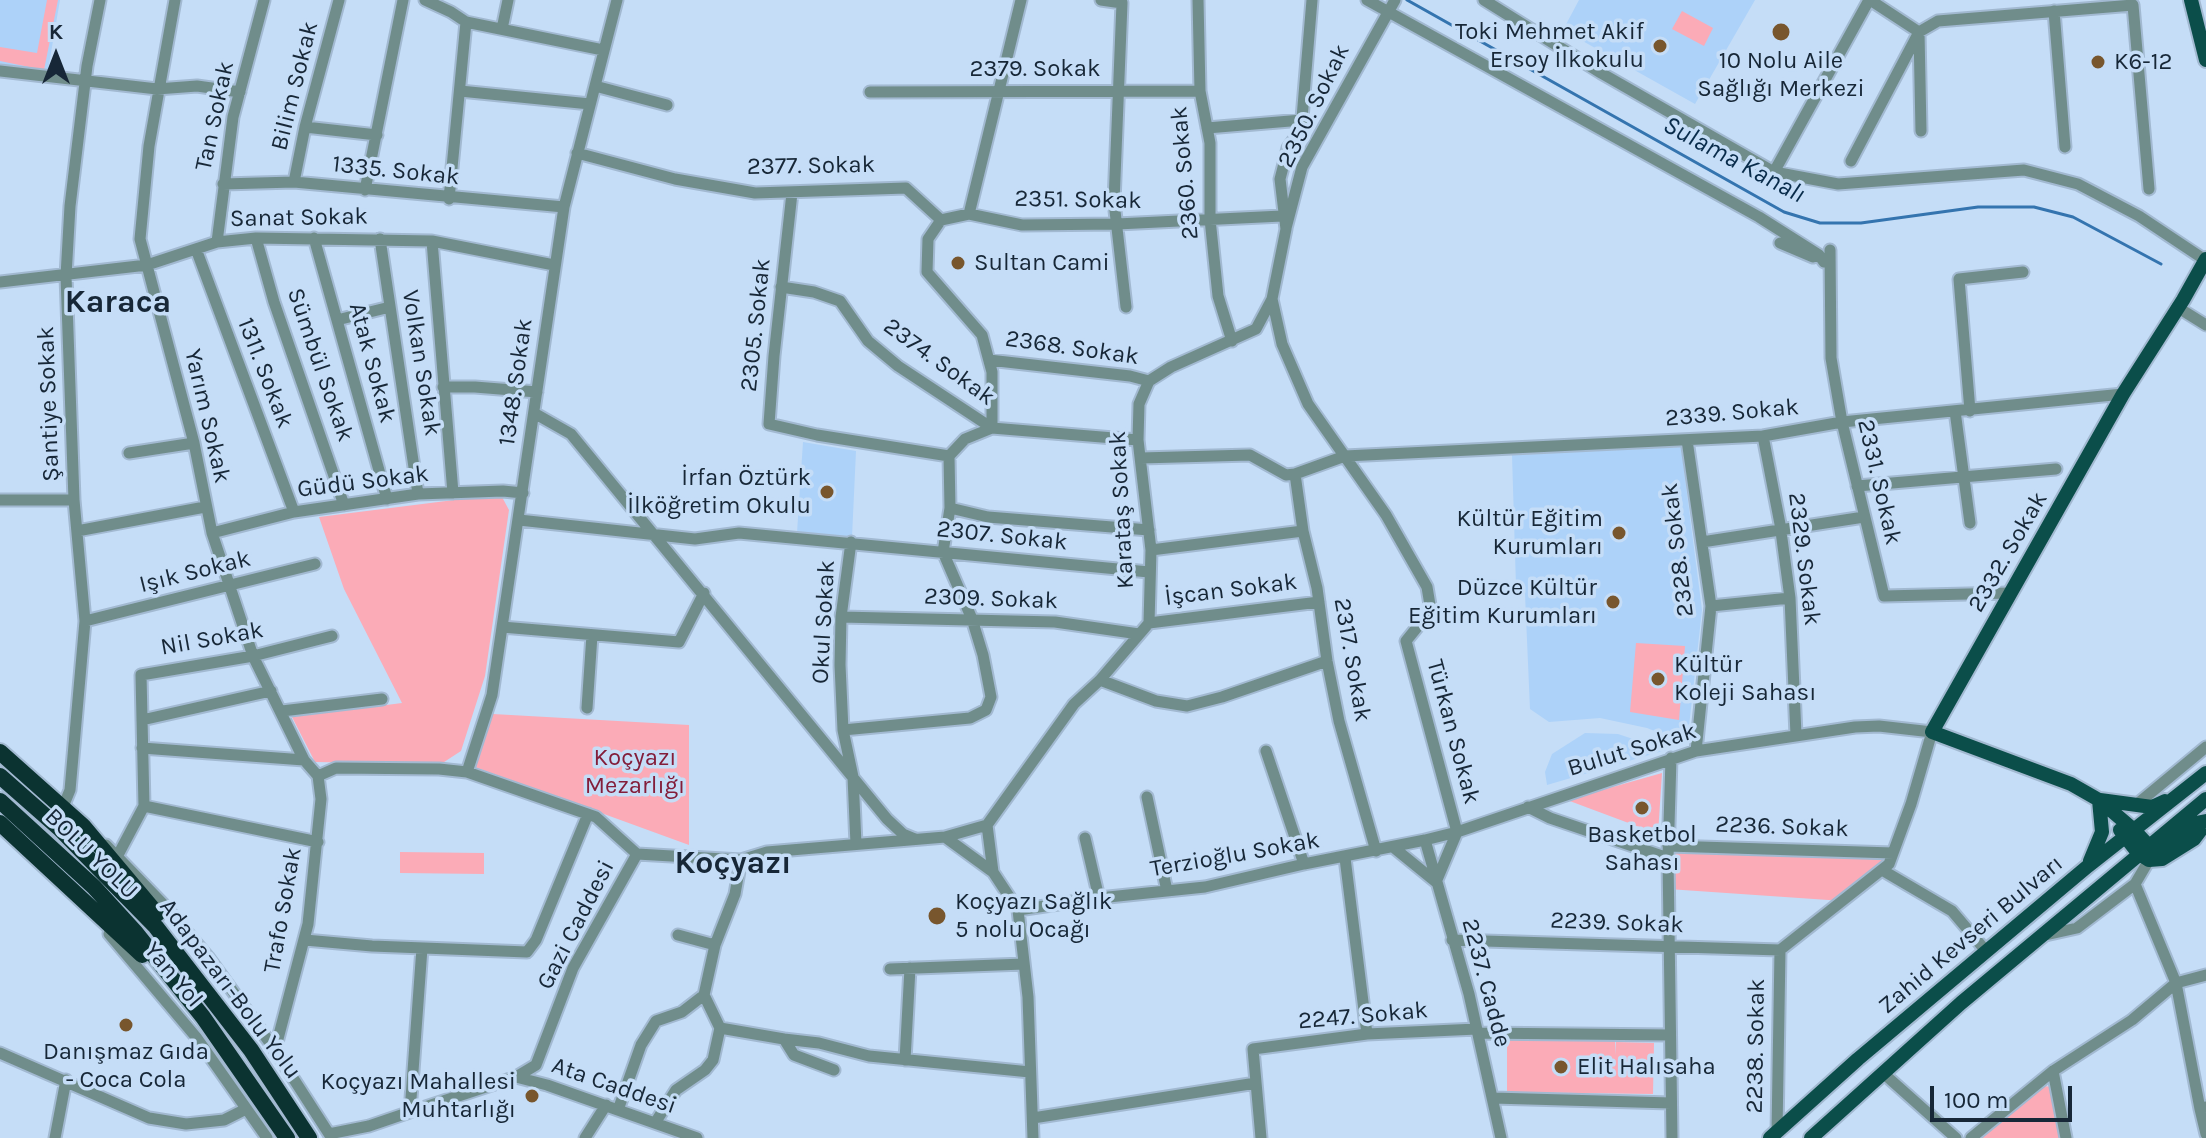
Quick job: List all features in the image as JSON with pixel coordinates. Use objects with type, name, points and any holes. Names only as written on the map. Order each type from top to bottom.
[{"type":"highway","points":[[0,752],[83,826],[207,973],[232,1011],[251,1050]]},
{"type":"highway","name":"Adapazarı-Bolu Yolu","points":[[0,776],[59,828],[156,927],[251,1050],[309,1138]]},
{"type":"highway","name":"BOLU YOLU","points":[[0,801],[94,887],[136,933],[203,1017],[287,1138]]},
{"type":"highway","points":[[0,823],[134,946],[203,1017]]},
{"type":"main road","points":[[2191,0],[2203,35],[2206,60]]},
{"type":"main road","name":"2332. Sokak","points":[[1932,732],[2123,394],[2180,303],[2201,280],[2206,260]]},
{"type":"main road","name":"Bulut Sokak","points":[[1932,732],[2071,784],[2099,800]]},
{"type":"main road","name":"Zahid Kevseri Bulvarı","points":[[1774,1135],[1986,951],[2206,773]]},
{"type":"main road","points":[[2099,800],[2152,807],[2182,793]]},
{"type":"main road","name":"Zahid Kevseri Bulvarı","points":[[1811,1138],[2040,936],[2145,853],[2206,799]]},
{"type":"main road","points":[[2099,800],[2145,853],[2191,824],[2206,822]]},
{"type":"main road","points":[[2088,866],[2102,832],[2099,800]]},
{"type":"street","name":"Şantiye Sokak","points":[[63,807],[70,790],[85,621],[74,500],[66,276],[70,206],[85,82],[100,0]]},
{"type":"street","name":"Yarım Sokak","points":[[175,0],[157,89],[140,239],[194,443],[212,533],[253,656],[304,760],[318,776]]},
{"type":"street","name":"Tan Sokak","points":[[217,242],[233,117],[264,0]]},
{"type":"street","name":"Bilim Sokak","points":[[294,182],[305,127],[339,0]]},
{"type":"street","points":[[365,190],[403,0]]},
{"type":"street","points":[[425,0],[452,6],[466,22],[603,50]]},
{"type":"street","points":[[502,29],[508,0]]},
{"type":"street","name":"1348. Sokak","points":[[467,772],[492,695],[564,207],[617,0]]},
{"type":"street","points":[[992,428],[992,372],[982,335],[927,272],[928,239],[941,220],[969,214],[1021,0]]},
{"type":"street","points":[[1101,0],[1122,3],[1114,202],[1126,307]]},
{"type":"street","name":"2360. Sokak","points":[[1198,0],[1200,91],[1210,143],[1210,219],[1218,296],[1232,341]]},
{"type":"street","points":[[1149,381],[1171,367],[1256,329],[1272,299],[1286,229],[1282,216],[1280,179],[1288,148],[1301,130],[1312,0]]},
{"type":"street","points":[[1367,0],[1391,7],[1829,259]]},
{"type":"street","points":[[1484,0],[1601,73],[1774,172],[1838,184],[2024,170],[2078,184],[2139,216],[2206,260]]},
{"type":"street","points":[[1774,172],[1869,0],[1919,32]]},
{"type":"street","points":[[1851,161],[1919,32],[1938,21],[2133,5],[2149,189]]},
{"type":"street","name":"2350. Sokak","points":[[1286,229],[1302,167],[1391,7]]},
{"type":"street","points":[[2054,11],[2065,147]]},
{"type":"street","points":[[449,199],[466,22]]},
{"type":"street","points":[[1919,32],[1921,131]]},
{"type":"street","points":[[0,71],[157,89],[197,86],[240,92]]},
{"type":"street","points":[[595,86],[667,105]]},
{"type":"street","points":[[460,91],[590,104]]},
{"type":"street","name":"2379. Sokak","points":[[870,92],[1200,91]]},
{"type":"street","points":[[1207,128],[1302,120]]},
{"type":"street","points":[[305,127],[377,135]]},
{"type":"street","name":"2377. Sokak","points":[[577,153],[675,179],[755,193],[906,188],[941,220]]},
{"type":"street","name":"1335. Sokak","points":[[223,184],[294,182],[449,199],[564,207]]},
{"type":"street","name":"2305. Sokak","points":[[792,193],[769,424],[817,435],[949,456]]},
{"type":"street","name":"2351. Sokak","points":[[969,214],[1022,225],[1282,216]]},
{"type":"street","name":"Sanat Sokak","points":[[0,282],[147,265],[217,242],[256,238],[432,241],[554,265]]},
{"type":"street","name":"Sümbül Sokak","points":[[256,238],[274,302],[344,505]]},
{"type":"street","name":"Atak Sokak","points":[[314,238],[387,499]]},
{"type":"street","name":"Volkan Sokak","points":[[380,239],[418,494]]},
{"type":"street","points":[[432,241],[453,493]]},
{"type":"street","points":[[1780,243],[1829,259]]},
{"type":"street","name":"1311. Sokak","points":[[196,249],[294,512]]},
{"type":"street","name":"2331. Sokak","points":[[1829,259],[1831,358],[1842,422],[1884,596],[2010,593]]},
{"type":"street","points":[[1970,411],[1959,279],[2023,272]]},
{"type":"street","name":"2374. Sokak","points":[[781,287],[814,292],[840,301],[868,341],[898,366],[992,428]]},
{"type":"street","name":"Türkan Sokak","points":[[1272,299],[1282,344],[1308,404],[1386,515],[1427,587],[1430,605],[1423,620],[1406,641],[1457,832]]},
{"type":"street","points":[[2180,303],[2206,325]]},
{"type":"street","points":[[337,320],[390,307]]},
{"type":"street","name":"2368. Sokak","points":[[989,360],[1130,376],[1149,381]]},
{"type":"street","name":"Karataş Sokak","points":[[987,825],[1074,704],[1100,680],[1149,623],[1151,550],[1138,440],[1139,404],[1149,381]]},
{"type":"street","points":[[443,387],[537,392]]},
{"type":"street","name":"2339. Sokak","points":[[1345,456],[1763,436],[1842,422],[2123,394]]},
{"type":"street","points":[[1955,411],[1970,523]]},
{"type":"street","points":[[534,413],[571,434],[887,819],[903,834],[917,840]]},
{"type":"street","points":[[843,730],[970,718],[986,710],[991,697],[972,619],[943,552],[950,508],[949,456],[965,439],[992,428],[1138,440]]},
{"type":"street","name":"2329. Sokak","points":[[1763,436],[1790,598],[1796,735]]},
{"type":"street","name":"2328. Sokak","points":[[1687,440],[1711,606],[1696,751]]},
{"type":"street","points":[[129,453],[194,443]]},
{"type":"street","points":[[1141,458],[1250,455],[1286,475],[1345,456]]},
{"type":"street","points":[[1857,486],[2056,469]]},
{"type":"street","name":"2317. Sokak","points":[[1295,474],[1339,721],[1376,851]]},
{"type":"street","name":"Güdü Sokak","points":[[212,533],[294,512],[418,494],[523,493]]},
{"type":"street","points":[[0,500],[74,500]]},
{"type":"street","points":[[77,531],[205,507]]},
{"type":"street","points":[[950,508],[988,517],[1149,530]]},
{"type":"street","points":[[1702,542],[1864,517]]},
{"type":"street","name":"Okul Sokak","points":[[519,520],[695,539],[739,533],[851,542],[841,617],[843,730],[853,777],[856,844]]},
{"type":"street","points":[[1151,550],[1303,531]]},
{"type":"street","name":"2307. Sokak","points":[[851,542],[1149,572]]},
{"type":"street","name":"Işık Sokak","points":[[85,621],[315,564]]},
{"type":"street","points":[[502,627],[679,642],[704,593]]},
{"type":"street","points":[[1711,606],[1790,598]]},
{"type":"street","name":"İşcan Sokak","points":[[1149,623],[1319,602]]},
{"type":"street","name":"2309. Sokak","points":[[841,617],[1055,622],[1139,634]]},
{"type":"street","points":[[587,708],[592,635]]},
{"type":"street","name":"Nil Sokak","points":[[118,855],[144,806],[141,675],[253,656],[332,636]]},
{"type":"street","points":[[1100,680],[1156,701],[1187,706],[1327,661]]},
{"type":"street","points":[[142,720],[271,691]]},
{"type":"street","points":[[282,711],[382,699]]},
{"type":"street","name":"Bulut Sokak","points":[[1457,832],[1696,751],[1832,729],[1879,726],[1932,732]]},
{"type":"street","name":"2238. Sokak","points":[[1774,1135],[1780,950],[1889,864],[1932,732]]},
{"type":"street","points":[[2136,805],[2206,747]]},
{"type":"street","points":[[142,748],[304,760]]},
{"type":"street","points":[[1266,751],[1304,864]]},
{"type":"street","points":[[1671,758],[1668,852],[1672,1138]]},
{"type":"street","points":[[318,776],[336,768],[467,772],[596,817],[637,854]]},
{"type":"street","name":"Trafo Sokak","points":[[275,1050],[305,940],[318,842],[321,799],[318,776]]},
{"type":"street","points":[[1147,797],[1167,891]]},
{"type":"street","points":[[144,806],[318,842]]},
{"type":"street","name":"2236. Sokak","points":[[1528,807],[1550,818],[1668,852],[1893,853]]},
{"type":"street","points":[[305,940],[527,952],[536,940],[588,814]]},
{"type":"street","points":[[987,825],[993,872]]},
{"type":"street","name":"Gazi Caddesi","points":[[536,1065],[573,968],[637,854],[741,860],[767,852],[945,837],[987,825]]},
{"type":"street","name":"Yan Yol","points":[[83,826],[118,855],[208,957],[275,1050],[330,1136]]},
{"type":"street","points":[[1393,847],[1436,882],[1457,832]]},
{"type":"street","name":"Terzioğlu Sokak","points":[[1018,910],[1205,887],[1457,832]]},
{"type":"street","points":[[945,837],[993,872],[1018,910],[1024,964],[1033,1138]]},
{"type":"street","points":[[1085,838],[1099,898]]},
{"type":"street","name":"2237. Cadde","points":[[1425,840],[1477,1031],[1501,1138]]},
{"type":"street","name":"Yan Yol","points":[[32,852],[129,955],[196,1037],[267,1138]]},
{"type":"street","points":[[2040,936],[2077,928],[2135,884],[2145,853]]},
{"type":"street","points":[[1345,858],[1367,1034]]},
{"type":"street","points":[[655,1123],[676,1090],[705,1070],[713,1060],[720,1028],[704,995],[715,945],[735,894],[741,860]]},
{"type":"street","points":[[1882,870],[1952,911],[1986,951]]},
{"type":"street","points":[[2135,884],[2176,983],[2206,1134]]},
{"type":"street","points":[[678,935],[715,945]]},
{"type":"street","name":"2239. Sokak","points":[[1452,940],[1780,950]]},
{"type":"street","points":[[410,1112],[422,948]]},
{"type":"street","points":[[890,969],[1024,964]]},
{"type":"street","points":[[905,1060],[910,968]]},
{"type":"street","points":[[1971,1138],[2053,1071],[2132,1020],[2176,983],[2206,975]]},
{"type":"street","points":[[585,1138],[612,1108],[641,1045],[656,1021],[682,1012],[704,995]]},
{"type":"street","points":[[720,1028],[819,1043],[869,1056],[1030,1072]]},
{"type":"street","name":"2247. Sokak","points":[[1256,1083],[1253,1049],[1367,1034],[1477,1031],[1670,1035]]},
{"type":"street","points":[[784,1039],[794,1055],[834,1070]]},
{"type":"street","points":[[0,1053],[149,1118],[186,1124],[224,1120],[246,1109]]},
{"type":"street","points":[[330,1136],[516,1077],[536,1065],[547,1085]]},
{"type":"street","points":[[2053,1071],[2066,1138]]},
{"type":"street","points":[[1883,1073],[1956,1138]]},
{"type":"street","name":"Ata Caddesi","points":[[516,1077],[697,1138]]},
{"type":"street","points":[[55,1138],[66,1080]]},
{"type":"street","points":[[1033,1118],[1256,1083],[1261,1138]]},
{"type":"street","points":[[1493,1098],[1671,1103]]},
{"type":"shaded area","points":[[0,0],[60,0],[47,76],[0,68]]},
{"type":"shaded area","name":"Toki Mehmet Akif Ersoy İlkokulu","points":[[1579,0],[1755,0],[1695,104],[1563,30]]},
{"type":"shaded area","name":"İrfan Öztürk İlköğretim Okulu","points":[[803,442],[856,451],[852,537],[797,533]]},
{"type":"shaded area","name":"Düzce Kültür Eğitim Kurumları","points":[[1681,447],[1702,610],[1687,744],[1647,728],[1600,718],[1549,722],[1530,709],[1525,594],[1516,586],[1512,455]]},
{"type":"shaded area","points":[[1585,733],[1618,734],[1666,750],[1547,785],[1545,772],[1552,754]]},
{"type":"green space","points":[[47,0],[58,0],[44,70],[0,61],[0,47],[37,53]]},
{"type":"green space","points":[[1682,11],[1713,28],[1704,46],[1672,29]]},
{"type":"green space","points":[[502,497],[509,510],[485,676],[461,751],[441,764],[315,762],[292,717],[402,703],[344,589],[319,517],[470,498]]},
{"type":"green space","name":"Kültür Koleji Sahası","points":[[1636,643],[1685,646],[1679,720],[1630,712]]},
{"type":"green space","name":"Koçyazı Mezarlığı","points":[[493,714],[689,725],[689,845],[475,767]]},
{"type":"green space","points":[[1662,773],[1658,834],[1567,800]]},
{"type":"green space","points":[[1668,846],[1893,853],[1843,901],[1668,889]]},
{"type":"green space","points":[[400,852],[484,853],[484,874],[400,873]]},
{"type":"green space","name":"Elit Halısaha","points":[[1507,1040],[1615,1041],[1616,1055],[1616,1042],[1654,1043],[1653,1094],[1507,1092]]},
{"type":"green space","points":[[2044,1086],[2052,1087],[2061,1138],[1982,1138]]},
{"type":"waterway","name":"Sulama Kanalı","points":[[1407,0],[1784,212],[1820,223],[1861,223],[1978,207],[2034,207],[2073,217],[2161,264]]},
{"type":"place","name":"10 Nolu Aile Sağlığı Merkezi","points":[[1781,32]]},
{"type":"place","name":"Toki Mehmet Akif Ersoy İlkokulu","points":[[1660,46]]},
{"type":"place","name":"K6-12","points":[[2098,62]]},
{"type":"place","name":"Sultan Cami","points":[[958,263]]},
{"type":"place","name":"İrfan Öztürk İlköğretim Okulu","points":[[827,492]]},
{"type":"place","name":"Kültür Eğitim Kurumları","points":[[1619,533]]},
{"type":"place","name":"Düzce Kültür Eğitim Kurumları","points":[[1613,602]]},
{"type":"place","name":"Kültür Koleji Sahası","points":[[1658,679]]},
{"type":"place","name":"Basketbol Sahası","points":[[1642,808]]},
{"type":"place","name":"Koçyazı Sağlık 5 nolu Ocağı","points":[[937,916]]},
{"type":"place","name":"Danışmaz Gıda - Coca Cola","points":[[126,1025]]},
{"type":"place","name":"Elit Halısaha","points":[[1561,1067]]},
{"type":"place","name":"Koçyazı Mahallesi Muhtarlığı","points":[[532,1096]]},
{"type":"district","name":"Karaca","points":[[118,303]]},
{"type":"district","name":"Koçyazı","points":[[733,864]]}]
